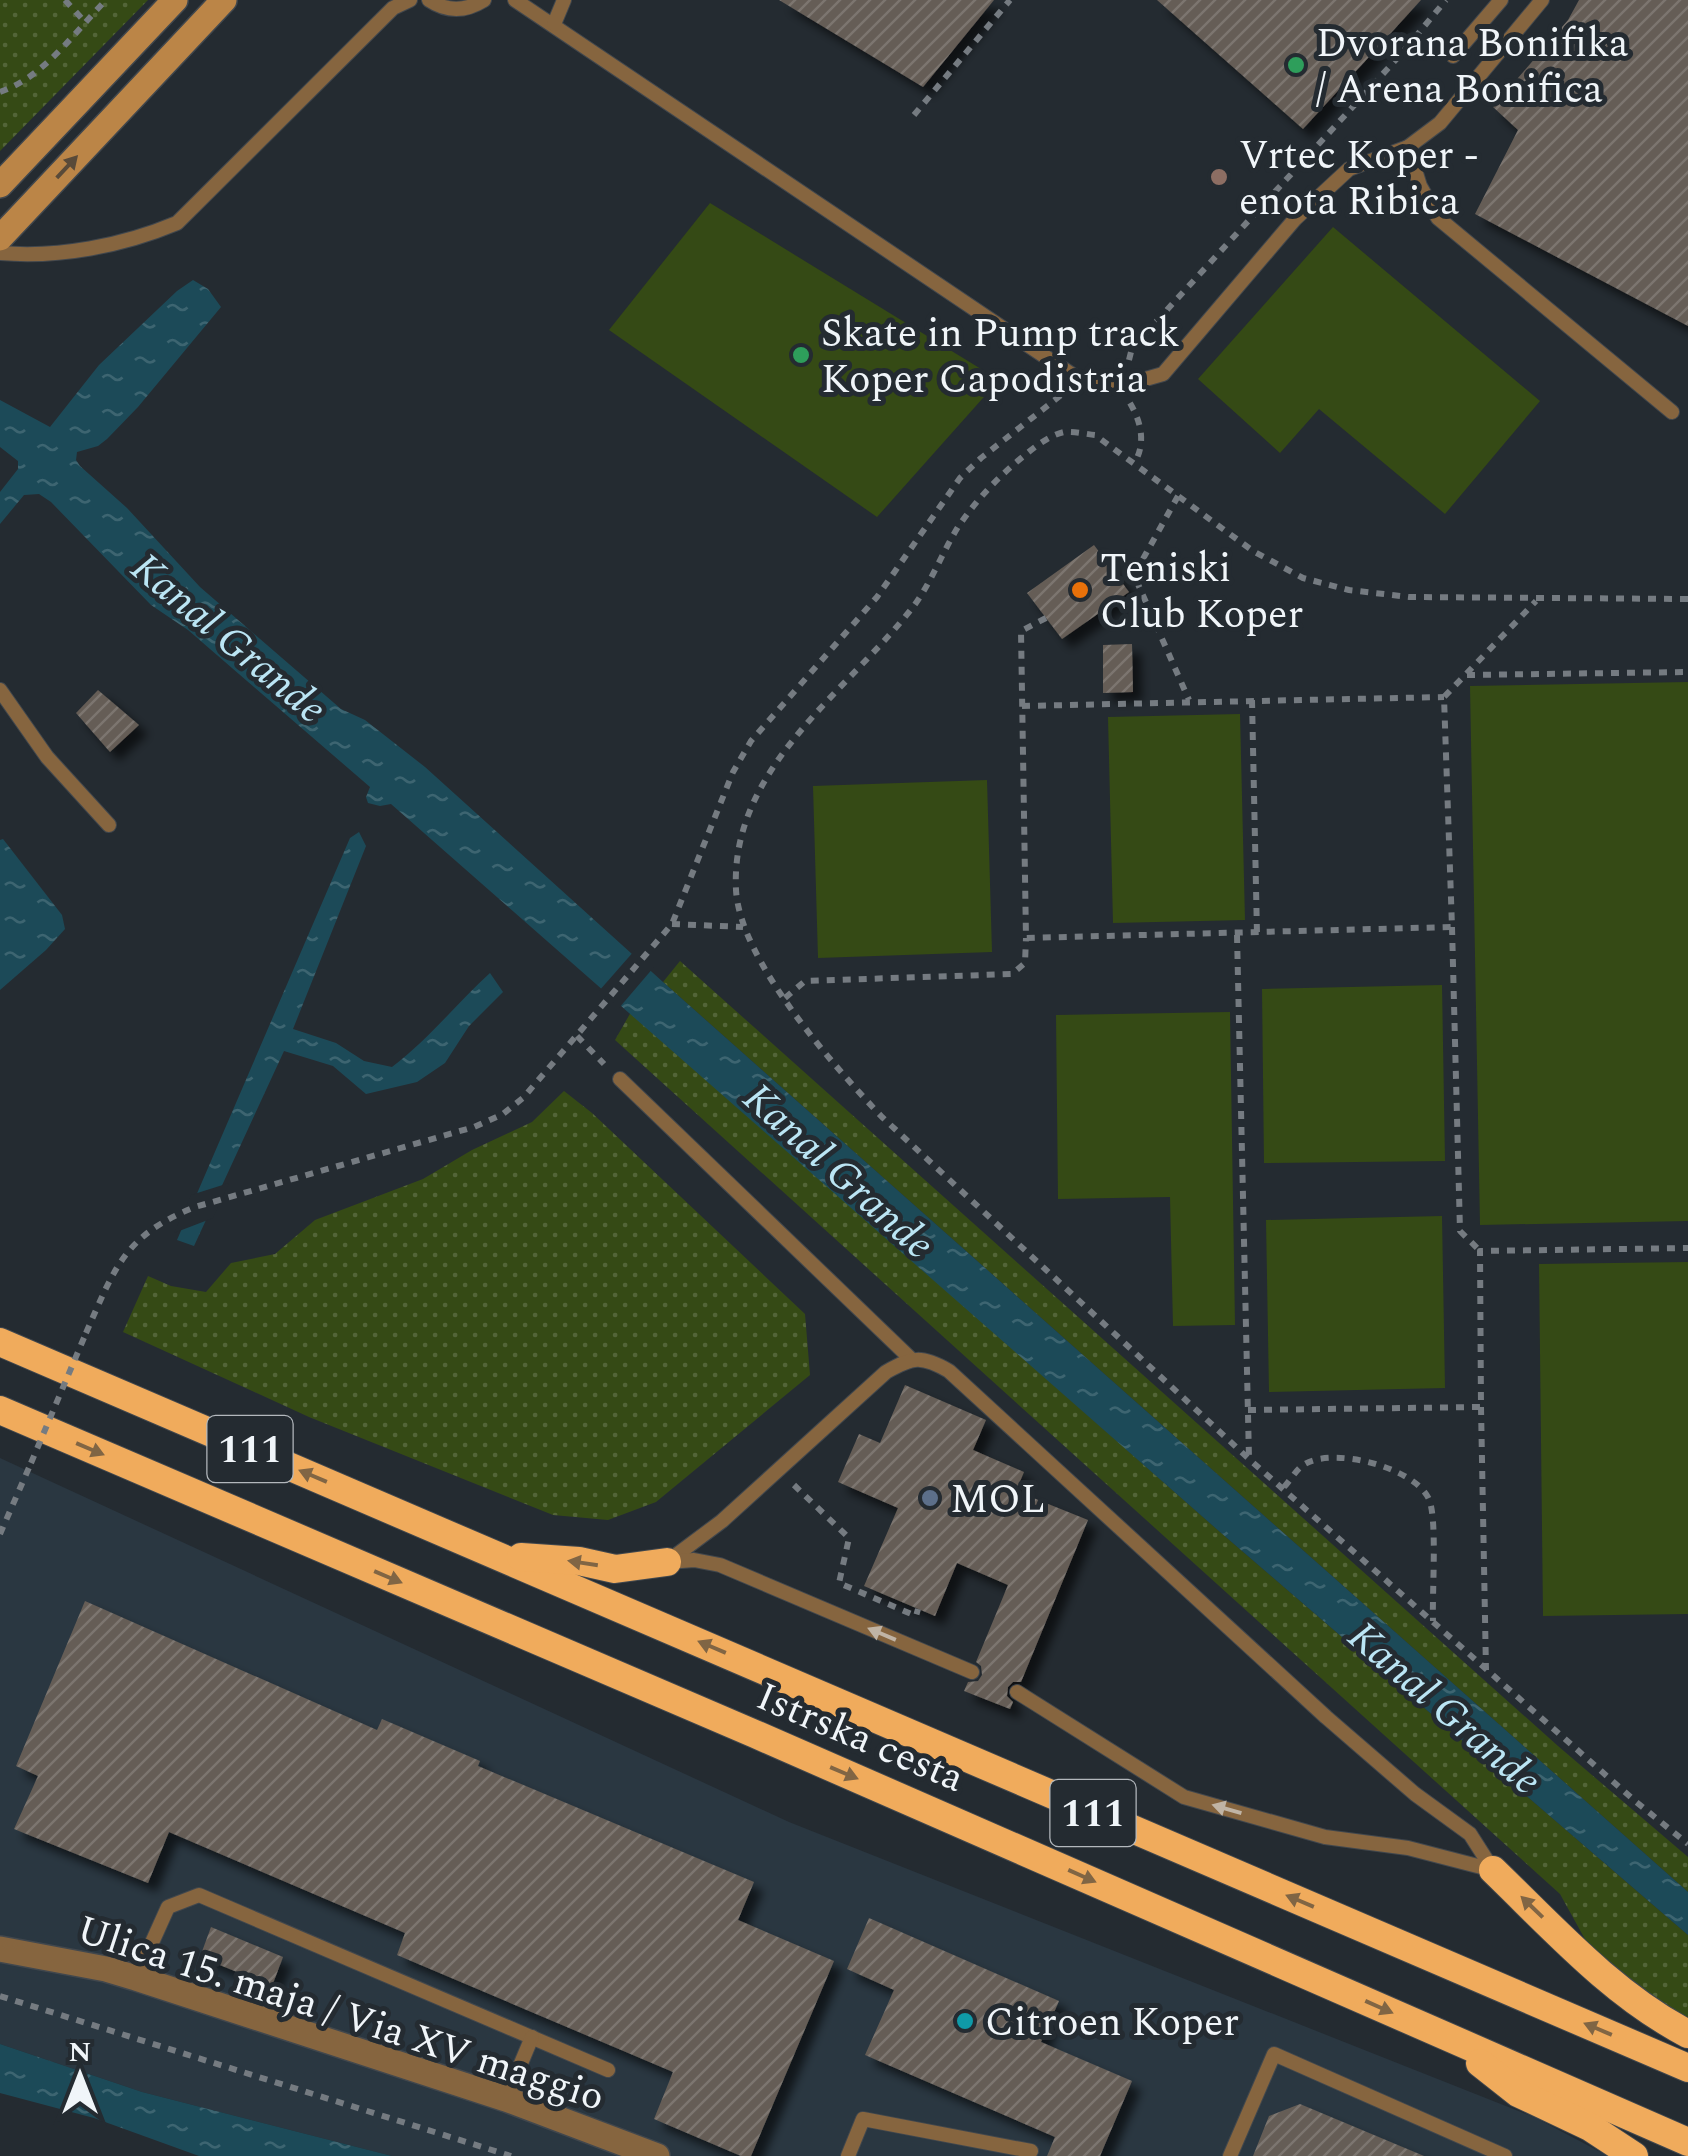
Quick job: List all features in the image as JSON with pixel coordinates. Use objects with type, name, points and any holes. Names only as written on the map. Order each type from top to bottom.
[{"type":"highway","name":"Istrska cesta","points":[[0,1342],[1688,2068]]},
{"type":"highway","name":"Istrska cesta","points":[[0,1410],[792,1750],[1688,2142]]},
{"type":"highway","points":[[499,1555],[579,1561],[616,1569],[667,1562]]},
{"type":"highway","points":[[1492,1870],[1609,1982],[1657,2018],[1688,2034]]},
{"type":"highway","points":[[1447,2037],[1518,2093],[1590,2127],[1634,2156]]},
{"type":"main road","points":[[0,185],[176,0]]},
{"type":"main road","points":[[0,238],[224,0]]},
{"type":"street","name":"Ulica 15. maja / Via XV maggio","points":[[0,1949],[136,1978],[506,2099],[657,2156]]},
{"type":"lane","points":[[0,253],[50,254],[137,240],[176,223],[393,8],[410,0]]},
{"type":"lane","points":[[429,0],[446,9],[460,10],[484,0]]},
{"type":"lane","points":[[515,0],[1090,384],[1128,384],[1163,374],[1294,219],[1349,169],[1408,146],[1440,123],[1542,0]]},
{"type":"lane","points":[[554,24],[564,0]]},
{"type":"lane","points":[[1453,56],[1500,0]]},
{"type":"lane","points":[[1408,146],[1420,186],[1438,218],[1672,412]]},
{"type":"lane","points":[[0,690],[47,758],[108,826]]},
{"type":"lane","points":[[620,1080],[910,1358]]},
{"type":"lane","points":[[667,1562],[722,1520],[886,1372],[910,1358],[931,1360],[949,1371],[1326,1717],[1414,1794],[1470,1834],[1492,1870]]},
{"type":"lane","points":[[667,1562],[694,1560],[720,1564],[972,1672]]},
{"type":"lane","points":[[1017,1692],[1184,1797],[1325,1836],[1408,1848],[1492,1870]]},
{"type":"lane","points":[[136,1978],[168,1907],[199,1895],[608,2070]]},
{"type":"lane","points":[[506,2099],[532,2037]]},
{"type":"lane","points":[[1230,2156],[1274,2054],[1506,2156]]},
{"type":"lane","points":[[848,2156],[864,2119],[1031,2151],[1028,2156]]},
{"type":"path","points":[[65,0],[84,22]]},
{"type":"path","points":[[0,92],[38,72],[106,0]]},
{"type":"path","points":[[914,114],[1010,0]]},
{"type":"path","points":[[1132,348],[1446,0]]},
{"type":"path","points":[[0,1534],[106,1286],[140,1236],[164,1219],[195,1207],[474,1127],[503,1114],[537,1085],[672,924],[733,772],[751,740],[877,598],[960,478],[1016,429],[1063,395]]},
{"type":"path","points":[[1135,462],[1142,450],[1140,419]]},
{"type":"path","points":[[1688,599],[1409,597],[1349,590],[1303,578],[1253,551],[1095,435],[1065,432],[1039,444],[994,480],[959,526],[914,605],[797,736],[769,774],[749,811],[740,846],[736,889],[743,926],[785,998],[837,1068],[882,1118],[1249,1459],[1688,1844]]},
{"type":"path","points":[[1178,496],[1134,575],[1189,700]]},
{"type":"path","points":[[1022,706],[1444,697],[1537,600]]},
{"type":"path","points":[[785,998],[805,982],[1012,974],[1025,963],[1020,631],[1046,618]]},
{"type":"path","points":[[1466,675],[1688,672]]},
{"type":"path","points":[[1444,697],[1460,1231],[1480,1251],[1486,1670]]},
{"type":"path","points":[[1252,700],[1257,934]]},
{"type":"path","points":[[672,924],[743,926]]},
{"type":"path","points":[[1026,938],[1452,926]]},
{"type":"path","points":[[1237,935],[1249,1459]]},
{"type":"path","points":[[577,1036],[620,1080]]},
{"type":"path","points":[[1480,1251],[1688,1248]]},
{"type":"path","points":[[1248,1410],[1481,1407]]},
{"type":"path","points":[[1284,1487],[1305,1464],[1330,1458],[1364,1461],[1398,1472],[1423,1486],[1432,1506],[1432,1620]]},
{"type":"path","points":[[778,1470],[849,1538],[839,1583],[916,1616],[918,1608]]},
{"type":"path","points":[[0,1996],[511,2156]]},
{"type":"shaded area","points":[[0,1458],[789,1822],[1536,2118],[1608,2156],[392,2156],[142,2092],[0,2044]]},
{"type":"green space","points":[[0,0],[148,0],[0,151]]},
{"type":"green space","name":"Skate in Pump track Koper Capodistria","points":[[710,203],[999,380],[877,517],[609,330]]},
{"type":"green space","points":[[1333,227],[1540,401],[1445,514],[1319,409],[1280,453],[1198,379]]},
{"type":"green space","points":[[1688,682],[1688,1221],[1480,1225],[1470,686]]},
{"type":"green space","points":[[1240,714],[1245,920],[1113,923],[1108,717]]},
{"type":"green space","points":[[987,780],[992,952],[818,958],[813,786]]},
{"type":"green space","points":[[680,961],[1558,1746],[1688,1857],[1688,1892],[663,982]]},
{"type":"green space","points":[[1442,985],[1445,1161],[1264,1163],[1262,989]]},
{"type":"green space","points":[[631,1012],[1220,1532],[1688,1935],[1688,2024],[1628,1980],[1586,1941],[1560,1894],[615,1040]]},
{"type":"green space","points":[[1230,1012],[1235,1325],[1173,1326],[1170,1197],[1058,1199],[1056,1015]]},
{"type":"green space","points":[[564,1091],[805,1314],[810,1375],[656,1502],[608,1520],[553,1515],[309,1417],[123,1332],[148,1276],[171,1286],[206,1292],[231,1263],[275,1254],[315,1220],[423,1179],[532,1122]]},
{"type":"green space","points":[[1442,1216],[1445,1388],[1269,1392],[1266,1220]]},
{"type":"green space","points":[[1688,1262],[1688,1614],[1543,1616],[1539,1264]]},
{"type":"water","name":"Kanal Grande","points":[[193,280],[208,289],[221,307],[107,439],[77,452],[80,466],[127,508],[200,587],[341,709],[365,720],[425,767],[1688,1892],[1688,1935],[1220,1532],[391,804],[368,803],[370,787],[188,630],[151,605],[51,502],[39,494],[24,495],[0,524],[0,492],[18,469],[18,461],[0,447],[0,400],[50,427],[99,365]]},
{"type":"water","points":[[359,832],[366,846],[293,1029],[336,1043],[364,1061],[392,1067],[490,973],[503,992],[469,1026],[445,1063],[417,1082],[366,1094],[333,1066],[284,1051],[194,1246],[177,1240],[350,838]]},
{"type":"water","points":[[0,840],[62,915],[65,929],[0,990]]},
{"type":"water","points":[[0,2044],[142,2092],[392,2156],[199,2156],[94,2118],[0,2093]]},
{"type":"pier","points":[[635,950],[654,967],[619,1008],[599,991]]},
{"type":"pier","points":[[229,1183],[213,1218],[174,1233],[191,1195]]},
{"type":"building","points":[[779,0],[994,0],[923,87]]},
{"type":"building","name":"Dvorana Bonifika / Arena Bonifica","points":[[1157,0],[1421,0],[1303,129]]},
{"type":"building","points":[[1579,0],[1688,0],[1688,326],[1475,214],[1518,130],[1493,107],[1568,20]]},
{"type":"building","points":[[1094,545],[1129,592],[1062,639],[1027,593]]},
{"type":"building","points":[[1132,644],[1133,692],[1103,693],[1103,645]]},
{"type":"building","points":[[98,690],[139,725],[110,752],[76,713]]},
{"type":"building","points":[[905,1385],[986,1420],[973,1450],[1024,1472],[1016,1491],[1088,1520],[1021,1682],[1008,1687],[1007,1696],[1013,1702],[1010,1709],[964,1691],[968,1682],[978,1681],[982,1675],[976,1662],[1008,1585],[957,1563],[935,1616],[864,1586],[898,1508],[838,1482],[859,1434],[880,1443]]},
{"type":"building","points":[[85,1601],[377,1730],[382,1719],[480,1761],[478,1766],[754,1882],[738,1920],[834,1961],[751,2156],[741,2156],[654,2119],[673,2072],[397,1955],[405,1933],[169,1832],[148,1883],[14,1829],[38,1776],[16,1766]]},
{"type":"building","name":"Citroen Koper","points":[[869,1918],[1059,2001],[1041,2042],[1132,2081],[1100,2156],[1047,2156],[1055,2137],[865,2055],[894,1990],[847,1969]]},
{"type":"building","points":[[211,1927],[283,1957],[272,1986],[200,1957]]},
{"type":"building","points":[[1300,2104],[1424,2156],[1253,2156],[1269,2116]]},
{"type":"place","name":"Dvorana Bonifika / Arena Bonifica","points":[[1296,65]]},
{"type":"place","name":"Vrtec Koper - enota Ribica","points":[[1219,177]]},
{"type":"place","name":"Skate in Pump track Koper Capodistria","points":[[801,355]]},
{"type":"place","name":"Teniski Club Koper","points":[[1080,590]]},
{"type":"place","name":"MOL","points":[[930,1498]]},
{"type":"place","name":"Citroen Koper","points":[[965,2021]]}]
